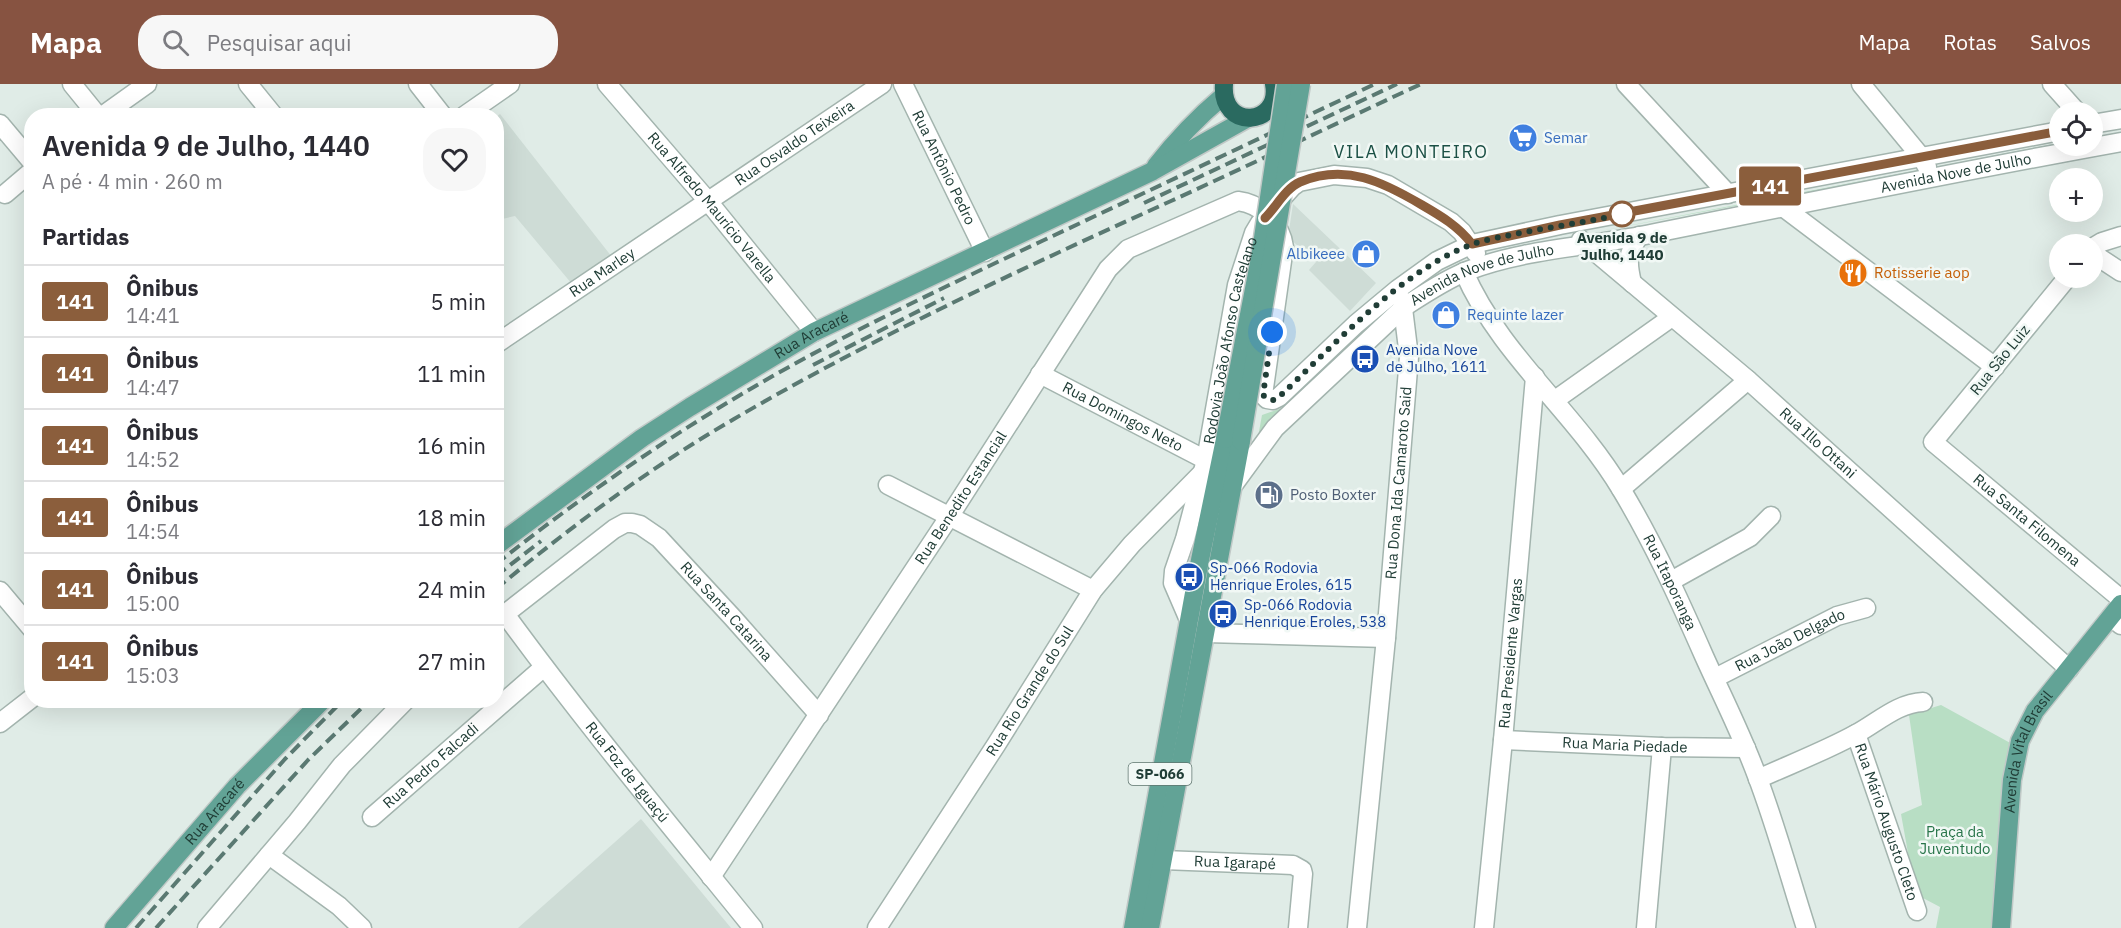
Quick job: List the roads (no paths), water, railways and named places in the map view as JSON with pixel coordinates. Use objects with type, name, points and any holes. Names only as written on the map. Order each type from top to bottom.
[{"type":"highway","points":[[1223,87],[1225,103],[1234,114],[1248,118],[1258,117],[1266,112],[1278,88],[1293,84]]},
{"type":"main road","name":"SP-066","points":[[1133,928],[1189,620],[1233,440],[1301,84]]},
{"type":"main road","name":"Rua Aracaré","points":[[1153,171],[1178,138],[1223,87]]},
{"type":"main road","name":"SP-066","points":[[1150,928],[1234,484],[1233,440],[1258,269],[1278,88]]},
{"type":"main road","name":"Rua Aracaré","points":[[504,540],[642,438],[814,332],[1153,171],[1248,118]]},
{"type":"main road","name":"Avenida Vital Brasil","points":[[2001,928],[2012,780],[2020,741],[2035,711],[2118,615]]},
{"type":"main road","name":"Rua Aracaré","points":[[114,928],[237,786],[315,708]]},
{"type":"street","points":[[72,84],[93,108]]},
{"type":"street","points":[[112,108],[147,84]]},
{"type":"street","points":[[248,84],[268,108]]},
{"type":"street","points":[[418,84],[437,108]]},
{"type":"street","points":[[476,108],[510,84]]},
{"type":"street","name":"Rua Alfredo Maurício Varella","points":[[607,84],[707,200],[814,332]]},
{"type":"street","name":"Rua Osvaldo Teixeira","points":[[707,200],[882,84]]},
{"type":"street","name":"Rua Antônio Pedro","points":[[903,84],[985,252]]},
{"type":"street","points":[[1626,84],[1728,194]]},
{"type":"street","points":[[1861,84],[1922,158],[1931,177]]},
{"type":"street","points":[[2052,84],[2068,102]]},
{"type":"street","points":[[2103,122],[2121,119]]},
{"type":"street","points":[[0,124],[24,152]]},
{"type":"street","name":"Avenida Nove de Julho","points":[[1268,215],[1282,235],[1284,247],[1263,395],[1273,400],[1398,289],[1437,261],[1472,244],[1560,225],[2049,133]]},
{"type":"street","name":"Avenida Nove de Julho","points":[[1234,484],[1275,428],[1404,307],[1473,269],[1515,258],[2121,142]]},
{"type":"street","name":"Rodovia João Afonso Castelano","points":[[1189,620],[1173,583],[1174,571],[1205,465],[1237,285],[1254,233],[1268,215],[1299,182],[1334,174],[1367,178],[1388,185],[1451,222],[1472,244],[1473,269]]},
{"type":"street","points":[[5,195],[24,178]]},
{"type":"street","name":"Rua Marley","points":[[504,339],[707,200]]},
{"type":"street","name":"Rua Benedito Estancial","points":[[711,877],[949,517],[1108,269],[1128,249],[1238,201],[1245,202],[1268,215]]},
{"type":"street","points":[[1784,207],[1995,367]]},
{"type":"street","name":"Rua Illo Ottani","points":[[1560,225],[1588,245],[1748,380],[2069,669]]},
{"type":"street","points":[[1632,283],[1629,257],[1639,236]]},
{"type":"street","points":[[2103,242],[2121,236]]},
{"type":"street","points":[[2103,260],[2121,272]]},
{"type":"street","name":"Rua Itaporanga","points":[[1473,269],[1484,312],[1602,459],[1622,489],[1671,581],[1746,748],[1806,928]]},
{"type":"street","name":"Rua São Luiz","points":[[1934,442],[2059,288]]},
{"type":"street","name":"Rua Dona Ida Camaroto Said","points":[[1357,928],[1386,638],[1409,357],[1404,307],[1398,289]]},
{"type":"street","points":[[1555,400],[1672,317]]},
{"type":"street","name":"Rua Domingos Neto","points":[[1040,374],[1205,465]]},
{"type":"street","name":"Rua Presidente Vargas","points":[[1484,928],[1535,377]]},
{"type":"street","points":[[1622,489],[1748,380]]},
{"type":"street","name":"Rua Santa Filomena","points":[[1934,442],[2121,599]]},
{"type":"street","name":"Rua Rio Grande do Sul","points":[[877,928],[1093,590],[1205,465]]},
{"type":"street","points":[[888,485],[1093,590]]},
{"type":"street","points":[[1671,581],[1750,537],[1771,516]]},
{"type":"street","name":"Rua Santa Catarina","points":[[504,615],[614,529],[625,523],[640,525],[659,538],[819,715]]},
{"type":"street","points":[[0,591],[24,619]]},
{"type":"street","name":"Rua João Delgado","points":[[1714,678],[1837,616],[1866,608]]},
{"type":"street","name":"Rua Foz de Iguaçú","points":[[504,620],[544,667],[753,928]]},
{"type":"street","points":[[1206,633],[1386,638]]},
{"type":"street","name":"Rua Pedro Falcadi","points":[[504,702],[544,667]]},
{"type":"street","points":[[1758,779],[1856,734],[1902,707],[1913,702],[1923,702]]},
{"type":"street","points":[[2,719],[24,704]]},
{"type":"street","points":[[212,926],[342,765],[398,708]]},
{"type":"street","name":"Rua Pedro Falcadi","points":[[372,817],[497,708]]},
{"type":"street","name":"Rua Mário Augusto Cleto","points":[[1856,734],[1917,911]]},
{"type":"street","name":"Rua Maria Piedade","points":[[1503,740],[1746,748]]},
{"type":"street","points":[[1646,928],[1662,747]]},
{"type":"street","points":[[269,855],[339,906],[362,928]]},
{"type":"street","name":"Rua Igarapé","points":[[1163,860],[1293,865],[1302,870],[1303,874],[1298,928]]},
{"type":"railway","points":[[504,558],[562,513],[665,442],[735,398],[804,359],[939,290],[1375,84]]},
{"type":"railway","points":[[1144,203],[1397,84]]},
{"type":"railway","points":[[504,583],[582,520],[642,478],[703,438],[787,389],[1005,278],[1421,84]]},
{"type":"railway","points":[[813,365],[944,298]]},
{"type":"railway","points":[[504,570],[541,541]]},
{"type":"railway","points":[[136,928],[285,759],[335,708]]},
{"type":"railway","points":[[156,928],[308,760],[362,708]]},
{"type":"place","name":"Semar","points":[[1523,138]]},
{"type":"place","name":"Avenida 9 de Julho, 1440","points":[[1622,214]]},
{"type":"place","name":"Albikeee","points":[[1366,254]]},
{"type":"place","name":"Rotisserie aop","points":[[1853,273]]},
{"type":"place","name":"Requinte lazer","points":[[1446,315]]},
{"type":"place","name":"Avenida Nove de Julho, 1611","points":[[1365,359]]},
{"type":"place","name":"Posto Boxter","points":[[1269,495]]},
{"type":"place","name":"Sp-066 Rodovia Henrique Eroles, 615","points":[[1189,577]]},
{"type":"place","name":"Sp-066 Rodovia Henrique Eroles, 538","points":[[1223,614]]},
{"type":"district","name":"VILA MONTEIRO","points":[[1411,152]]},
{"type":"park label","name":"Praça da Juventudo","points":[[1955,840]]}]
